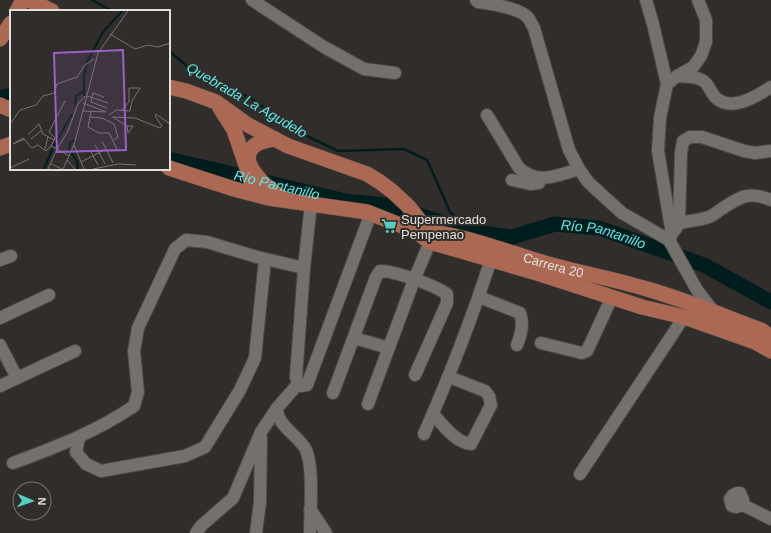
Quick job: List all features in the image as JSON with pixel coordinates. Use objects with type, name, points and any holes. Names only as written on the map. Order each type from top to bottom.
[{"type":"main road","points":[[18,10],[23,0]]},
{"type":"main road","points":[[29,0],[50,10]]},
{"type":"main road","points":[[0,39],[10,24]]},
{"type":"main road","points":[[170,87],[186,91],[216,102],[248,125],[288,146],[367,174],[380,182],[408,206],[418,226]]},
{"type":"main road","points":[[216,102],[227,117],[258,180]]},
{"type":"main road","points":[[0,105],[10,110]]},
{"type":"main road","points":[[275,139],[255,144],[251,149],[249,156],[251,166],[258,180],[286,201]]},
{"type":"main road","points":[[0,148],[10,144]]},
{"type":"main road","name":"Carrera 20","points":[[170,168],[268,198],[371,213],[418,226],[432,237],[491,259],[642,307],[684,317],[756,342],[771,351]]},
{"type":"main road","points":[[246,192],[250,189],[252,184],[258,180]]},
{"type":"main road","name":"Carrera 20","points":[[432,237],[494,246],[539,262],[646,288],[694,296],[714,312],[761,330],[771,337]]},
{"type":"street","points":[[252,0],[324,47],[364,69],[395,73]]},
{"type":"street","points":[[265,0],[279,18]]},
{"type":"street","points":[[476,0],[478,2],[520,12],[529,18],[534,28],[569,150],[579,170],[588,182],[622,213],[671,240]]},
{"type":"street","points":[[646,0],[667,84],[660,118],[658,151],[671,240],[694,296]]},
{"type":"street","points":[[667,84],[693,66],[701,56],[706,42],[706,20],[698,0]]},
{"type":"street","points":[[677,76],[698,78],[704,81],[715,96],[722,102],[729,103],[742,103],[771,87]]},
{"type":"street","points":[[487,115],[519,168],[526,175],[534,178],[549,178],[579,170]]},
{"type":"street","points":[[671,240],[679,223],[681,154],[683,142],[690,137],[702,137],[744,151],[755,153],[771,150]]},
{"type":"street","points":[[512,180],[530,184],[539,184],[549,178]]},
{"type":"street","points":[[679,223],[711,216],[737,198],[748,195],[761,196],[771,200]]},
{"type":"street","points":[[298,384],[296,377],[304,268],[311,204]]},
{"type":"street","points":[[298,384],[302,386],[307,385],[371,213]]},
{"type":"street","points":[[368,404],[414,280],[432,237]]},
{"type":"street","points":[[13,463],[79,438],[118,417],[134,406],[138,392],[134,352],[138,328],[175,249],[186,240],[207,242],[265,259],[304,268]]},
{"type":"street","points":[[79,438],[76,452],[86,464],[101,471],[120,469],[185,456],[205,447],[240,390],[255,358],[265,259]]},
{"type":"street","points":[[424,434],[449,377],[479,297],[491,259]]},
{"type":"street","points":[[333,393],[376,277],[380,271],[387,271],[414,280],[441,290],[447,294],[447,303],[416,375]]},
{"type":"street","points":[[0,318],[49,295]]},
{"type":"street","points":[[479,297],[520,314],[522,332],[517,345]]},
{"type":"street","points":[[541,343],[582,353],[587,351],[612,297]]},
{"type":"street","points":[[580,474],[684,317]]},
{"type":"street","points":[[354,338],[388,348]]},
{"type":"street","points":[[0,345],[17,378]]},
{"type":"street","points":[[0,386],[75,352]]},
{"type":"street","points":[[433,414],[457,438],[466,444],[471,444],[491,405],[489,396],[485,391],[449,377]]},
{"type":"street","points":[[196,533],[201,526],[233,498],[261,432],[277,408],[298,384]]},
{"type":"street","points":[[277,408],[277,413],[284,425],[305,450],[310,461],[310,533]]},
{"type":"street","points":[[256,533],[260,502],[261,432]]},
{"type":"street","points":[[743,505],[771,519]]},
{"type":"street","points":[[310,509],[326,533]]},
{"type":"waterway","name":"Quebrada La Agudelo","points":[[92,0],[110,10]]},
{"type":"waterway","name":"Quebrada La Agudelo","points":[[170,52],[194,72],[250,98],[309,137],[338,151],[404,149],[427,160],[450,212],[474,232]]},
{"type":"waterway","name":"Río Pantanillo","points":[[0,99],[10,95]]},
{"type":"waterway","name":"Quebrada La Agudelo","points":[[170,159],[345,201],[385,205],[474,232],[512,237],[555,224],[599,228],[704,265],[771,302]]},
{"type":"place","name":"Supermercado Pempenao","points":[[389,226]]}]
